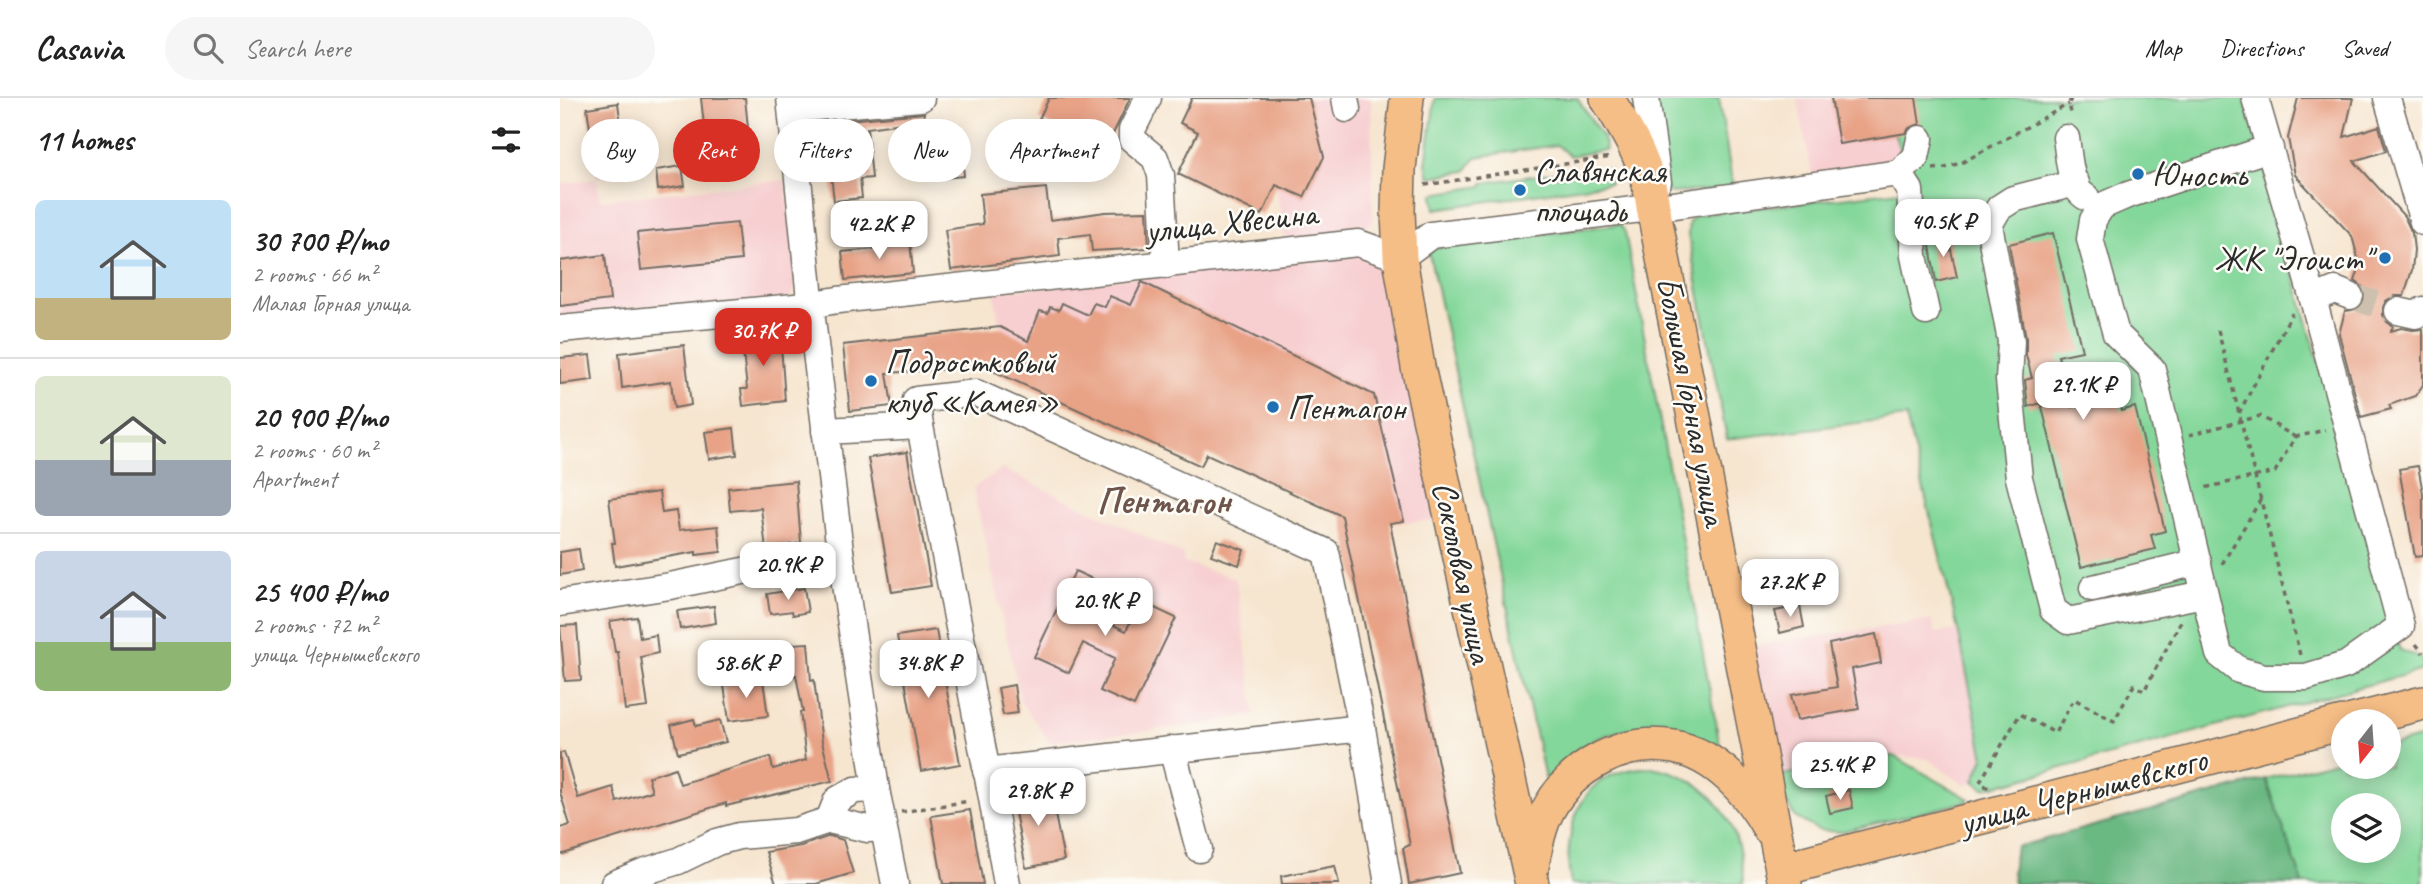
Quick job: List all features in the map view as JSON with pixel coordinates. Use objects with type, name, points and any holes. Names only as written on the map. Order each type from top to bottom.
[{"type":"main road","points":[[1400,258],[1399,169],[1407,98]]},
{"type":"main road","points":[[1607,98],[1639,151],[1658,206]]},
{"type":"main road","name":"Большая Горная улица","points":[[1658,206],[1787,875]]},
{"type":"main road","name":"Соколовая улица","points":[[1400,258],[1418,367],[1532,884]]},
{"type":"main road","points":[[2399,709],[2423,703]]},
{"type":"main road","name":"улица Чернышевского","points":[[1787,875],[1998,800],[2331,726]]},
{"type":"main road","points":[[1532,884],[1532,868],[1541,826],[1561,791],[1577,773],[1602,757],[1631,747],[1674,747],[1704,759],[1725,773],[1756,805],[1769,828],[1787,875]]},
{"type":"street","points":[[895,884],[880,811],[840,551],[791,103],[921,98]]},
{"type":"street","points":[[1149,98],[1132,130],[1132,139],[1155,158],[1161,175],[1167,265]]},
{"type":"street","points":[[1646,98],[1658,206]]},
{"type":"street","points":[[2255,98],[2270,148],[2347,424],[2400,626],[2346,665],[2305,677],[2264,677],[2239,670],[2219,654],[2152,369],[2116,334],[2090,239],[2093,220],[2102,206],[2270,148]]},
{"type":"street","points":[[2386,98],[2423,222]]},
{"type":"street","points":[[2066,138],[2081,194],[2102,206]]},
{"type":"street","points":[[1400,258],[1431,235],[1899,173],[1916,157],[1920,139]]},
{"type":"street","points":[[1899,173],[1910,190],[1914,256],[1926,312]]},
{"type":"street","points":[[2076,183],[2013,199],[1999,208],[1989,225],[2011,341],[2009,380],[2019,478],[2053,610],[2068,621],[2204,594]]},
{"type":"street","name":"улица Хвесина","points":[[560,329],[811,305],[1358,243],[1400,258]]},
{"type":"street","points":[[2310,291],[2335,290],[2350,296]]},
{"type":"street","points":[[1007,884],[916,400],[976,393],[1326,552],[1362,728],[1388,884]]},
{"type":"street","points":[[825,431],[920,426]]},
{"type":"street","points":[[560,603],[670,586],[840,551]]},
{"type":"street","points":[[2093,587],[2198,562]]},
{"type":"street","points":[[986,771],[1362,728]]},
{"type":"street","points":[[1172,749],[1199,849]]},
{"type":"street","points":[[829,820],[837,800],[855,790],[880,811]]},
{"type":"street","points":[[614,884],[678,861],[717,842],[739,836],[796,831],[829,820],[868,829],[880,811]]},
{"type":"path","points":[[1945,168],[1963,162],[2069,104],[2071,98]]},
{"type":"path","points":[[1420,186],[1616,156]]},
{"type":"path","points":[[2239,413],[2310,291]]},
{"type":"path","points":[[2218,330],[2305,677]]},
{"type":"path","points":[[2169,440],[2260,416],[2295,437]]},
{"type":"path","points":[[2181,493],[2274,472],[2295,437],[2347,424]]},
{"type":"path","points":[[2204,594],[2261,499]]},
{"type":"path","points":[[1998,800],[1980,782],[2020,714],[2055,733],[2074,699],[2114,721],[2134,685],[2144,691],[2165,647]]},
{"type":"path","points":[[880,811],[992,798]]},
{"type":"shaded area","points":[[1192,98],[1371,98],[1373,221],[1364,230],[1356,232],[1285,241],[1276,184],[1180,123]]},
{"type":"shaded area","points":[[1797,98],[1883,98],[1903,160],[1813,178]]},
{"type":"shaded area","points":[[597,182],[600,200],[785,182],[797,277],[795,289],[788,300],[560,324],[560,184]]},
{"type":"shaded area","points":[[1370,253],[1379,263],[1441,520],[1390,523],[1000,327],[994,292]]},
{"type":"shaded area","points":[[1002,469],[1184,555],[1183,562],[1236,579],[1255,714],[1206,724],[1050,742],[1021,702],[973,488]]},
{"type":"shaded area","points":[[1932,620],[1935,633],[1958,630],[1984,759],[1974,781],[1962,783],[1928,759],[1894,756],[1868,757],[1778,776],[1752,646]]},
{"type":"green space","points":[[1435,98],[1577,98],[1603,138],[1606,150],[1570,156],[1557,145],[1476,157],[1466,171],[1429,177],[1426,164]]},
{"type":"green space","points":[[1655,98],[1719,98],[1733,188],[1670,193],[1663,187]]},
{"type":"green space","points":[[1883,98],[2244,98],[2400,650],[2419,657],[2423,662],[2423,670],[1999,785],[1983,788],[1974,781],[1984,758],[1958,630],[1906,417],[1727,439],[1688,235],[1689,222],[1697,215],[1917,189],[1903,160]]},
{"type":"green space","points":[[1608,169],[1610,183],[1435,209],[1433,194],[1557,172],[1558,176]]},
{"type":"green space","points":[[1620,224],[1625,232],[1720,746],[1714,748],[1689,736],[1656,728],[1621,731],[1589,743],[1545,778],[1429,253],[1433,248]]},
{"type":"green space","points":[[2423,737],[2423,884],[2303,884],[2266,779],[2331,762],[2331,779],[2401,779],[2401,743]]},
{"type":"green space","points":[[1894,756],[1969,799],[1966,802],[1840,832],[1818,830],[1795,817],[1783,796],[1778,776],[1868,757]]},
{"type":"green space","points":[[1651,767],[1673,772],[1691,781],[1720,807],[1737,842],[1743,884],[1571,884],[1569,856],[1572,826],[1584,799],[1609,776]]},
{"type":"green space","points":[[2266,779],[2303,884],[2014,884],[2012,872],[2016,847]]},
{"type":"building","points":[[701,98],[745,98],[747,119],[703,119]]},
{"type":"building","points":[[1049,98],[1130,98],[1120,119],[1039,119]]},
{"type":"building","points":[[1192,98],[1309,98],[1324,157],[1304,197],[1276,185],[1262,215],[1178,174],[1198,132],[1180,123]]},
{"type":"building","points":[[1831,98],[1916,98],[1920,124],[1909,128],[1906,133],[1839,144]]},
{"type":"building","name":"ЖК \"Эгоист\"","points":[[2298,98],[2353,98],[2344,137],[2379,126],[2386,151],[2354,161],[2404,216],[2412,233],[2412,270],[2404,296],[2394,296],[2386,301],[2383,315],[2393,326],[2391,331],[2401,328],[2423,329],[2423,385],[2415,396],[2389,405],[2391,409],[2361,417],[2339,334],[2345,311],[2359,309],[2365,301],[2363,287],[2355,281],[2360,266],[2352,236],[2295,175],[2288,138]]},
{"type":"building","points":[[618,103],[620,119],[589,119],[587,108]]},
{"type":"building","points":[[924,113],[924,119],[888,119],[888,125],[874,127],[874,119],[858,119]]},
{"type":"building","points":[[673,167],[673,182],[684,182],[685,186],[658,190],[659,170]]},
{"type":"building","points":[[832,182],[860,182],[862,198],[834,201]]},
{"type":"building","points":[[1046,188],[1050,220],[1105,212],[1147,211],[1149,248],[1092,251],[1090,234],[1058,238],[1060,256],[951,270],[945,230],[983,224],[980,194]]},
{"type":"building","points":[[737,223],[741,260],[641,270],[637,233]]},
{"type":"building","points":[[2053,233],[2082,351],[2058,356],[2071,407],[2117,396],[2121,411],[2135,407],[2165,531],[2151,535],[2155,549],[2081,567],[2041,403],[2028,407],[2025,380],[2032,378],[2009,244]]},
{"type":"building","points":[[1948,236],[1957,277],[1936,282],[1929,240]]},
{"type":"building","points":[[910,240],[913,273],[845,280],[842,252],[886,248],[885,242]]},
{"type":"building","points":[[605,255],[610,300],[560,306],[560,261]]},
{"type":"building","points":[[1142,282],[1374,395],[1404,521],[1390,523],[1460,873],[1409,884],[1403,848],[1410,845],[1342,516],[1207,454],[1201,466],[985,367],[887,373],[892,406],[850,411],[843,345],[1000,327],[1028,341],[1040,311],[1048,313],[1050,307],[1059,310],[1062,303],[1088,315],[1094,303],[1105,307],[1110,296],[1131,305]]},
{"type":"building","points":[[780,330],[785,401],[743,406],[741,389],[747,389],[741,334]]},
{"type":"building","points":[[684,345],[691,405],[674,408],[671,381],[622,388],[619,353]]},
{"type":"building","points":[[590,355],[593,380],[560,384],[560,358]]},
{"type":"building","points":[[734,428],[737,455],[709,459],[705,432]]},
{"type":"building","points":[[907,452],[931,586],[892,592],[868,458]]},
{"type":"building","points":[[2418,466],[2423,493],[2423,556],[2415,557],[2399,469]]},
{"type":"building","points":[[796,481],[801,543],[766,549],[761,508],[730,511],[728,488]]},
{"type":"building","points":[[659,492],[662,513],[676,511],[679,530],[718,526],[721,552],[696,555],[696,552],[615,566],[609,499]]},
{"type":"building","points":[[1217,540],[1244,550],[1239,565],[1211,555]]},
{"type":"building","points":[[579,549],[582,571],[560,575],[560,552]]},
{"type":"building","points":[[1075,571],[1110,587],[1096,617],[1126,631],[1140,601],[1176,618],[1134,706],[1100,691],[1115,658],[1083,643],[1069,673],[1034,657]]},
{"type":"building","points":[[804,588],[808,612],[793,615],[792,611],[770,614],[767,594]]},
{"type":"building","points":[[714,606],[716,623],[680,629],[677,611]]},
{"type":"building","points":[[1800,606],[1804,627],[1780,633],[1775,611]]},
{"type":"building","points":[[637,617],[640,638],[656,635],[658,653],[641,657],[648,707],[625,710],[618,652],[615,652],[610,621]]},
{"type":"building","points":[[577,625],[581,680],[565,681],[560,626]]},
{"type":"building","points":[[936,630],[960,764],[921,771],[897,636]]},
{"type":"building","points":[[1876,634],[1881,663],[1852,669],[1859,709],[1797,720],[1791,695],[1837,687],[1829,644]]},
{"type":"building","points":[[808,643],[811,681],[814,680],[822,742],[832,781],[726,806],[726,803],[560,855],[560,828],[570,825],[560,792],[560,753],[564,752],[578,798],[613,787],[617,802],[652,791],[648,777],[675,768],[680,784],[770,757],[773,769],[806,760],[800,712],[803,712],[796,675],[758,676],[756,646]]},
{"type":"building","points":[[763,680],[768,716],[729,721],[724,685]]},
{"type":"building","points":[[1014,685],[1018,713],[1003,715],[998,688]]},
{"type":"building","points":[[694,719],[696,726],[720,720],[726,742],[678,753],[671,725]]},
{"type":"building","points":[[1050,789],[1064,860],[1026,868],[1012,797]]},
{"type":"building","points":[[1849,790],[1853,808],[1830,813],[1826,796]]},
{"type":"building","points":[[970,810],[983,884],[943,884],[931,816]]},
{"type":"building","points":[[830,836],[843,840],[853,873],[816,884],[776,884],[766,852],[801,846]]},
{"type":"building","points":[[1335,866],[1339,884],[1282,884],[1281,876]]},
{"type":"tunnel","points":[[2350,296],[2398,311]]},
{"type":"place","name":"Юность","points":[[2138,174]]},
{"type":"place","name":"Славянская площадь","points":[[1520,190]]},
{"type":"place","name":"ЖК \"Эгоист\"","points":[[2385,258]]},
{"type":"place","name":"Подростковый клуб «Камея»","points":[[871,381]]},
{"type":"place","name":"Пентагон","points":[[1273,407]]},
{"type":"district","name":"Пентагон","points":[[1164,500]]}]
